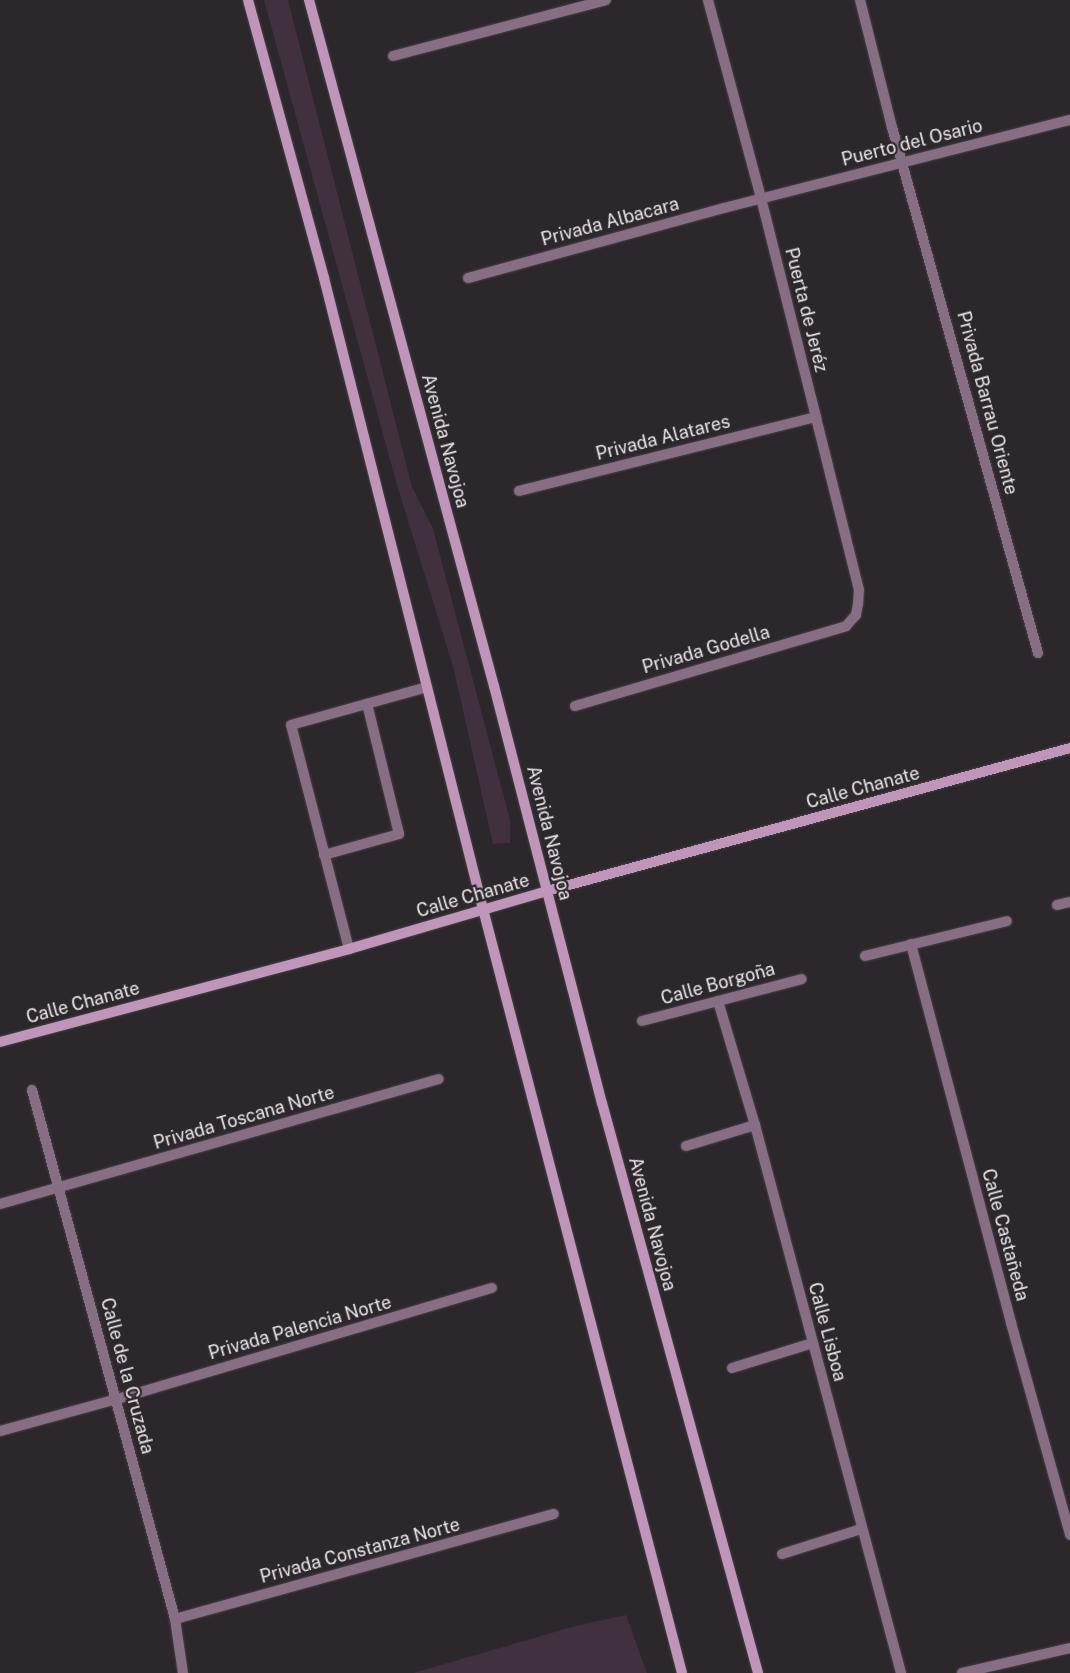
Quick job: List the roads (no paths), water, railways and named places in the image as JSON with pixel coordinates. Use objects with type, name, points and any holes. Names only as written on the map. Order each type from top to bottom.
[{"type":"street","points":[[248,0],[326,287],[483,909],[682,1673]]},
{"type":"street","name":"Avenida Navojoa","points":[[309,0],[494,686],[602,1103],[758,1673]]},
{"type":"street","points":[[394,56],[606,0]]},
{"type":"street","name":"Puerta de Jeréz","points":[[708,0],[761,198],[859,590],[856,615],[846,626]]},
{"type":"street","name":"Privada Barrau Oriente","points":[[860,0],[1038,653]]},
{"type":"street","name":"Puerto del Osario","points":[[761,198],[1070,120]]},
{"type":"street","name":"Privada Albacara","points":[[468,278],[761,198]]},
{"type":"street","name":"Privada Alatares","points":[[519,492],[816,417]]},
{"type":"street","name":"Privada Godella","points":[[574,706],[846,626]]},
{"type":"street","points":[[349,949],[290,725],[427,687]]},
{"type":"street","points":[[324,855],[399,834],[367,704]]},
{"type":"street","name":"Calle Chanate","points":[[0,1042],[349,949],[547,891],[1070,748]]},
{"type":"street","points":[[1057,905],[1070,902]]},
{"type":"street","points":[[865,956],[1007,921]]},
{"type":"street","name":"Calle Castañeda","points":[[912,944],[1011,1323],[1070,1534]]},
{"type":"street","name":"Calle Borgoña","points":[[642,1021],[802,979]]},
{"type":"street","name":"Calle Lisboa","points":[[718,1001],[755,1125],[861,1529],[901,1673]]},
{"type":"street","name":"Privada Toscana Norte","points":[[0,1204],[439,1079]]},
{"type":"street","name":"Calle de la Cruzada","points":[[32,1090],[175,1619],[183,1673]]},
{"type":"street","points":[[686,1146],[755,1125]]},
{"type":"street","name":"Privada Palencia Norte","points":[[0,1431],[117,1400],[492,1288]]},
{"type":"street","points":[[732,1368],[813,1343]]},
{"type":"street","name":"Privada Constanza Norte","points":[[175,1619],[554,1514]]},
{"type":"street","points":[[782,1554],[861,1529]]},
{"type":"street","points":[[962,1673],[1070,1648]]}]
